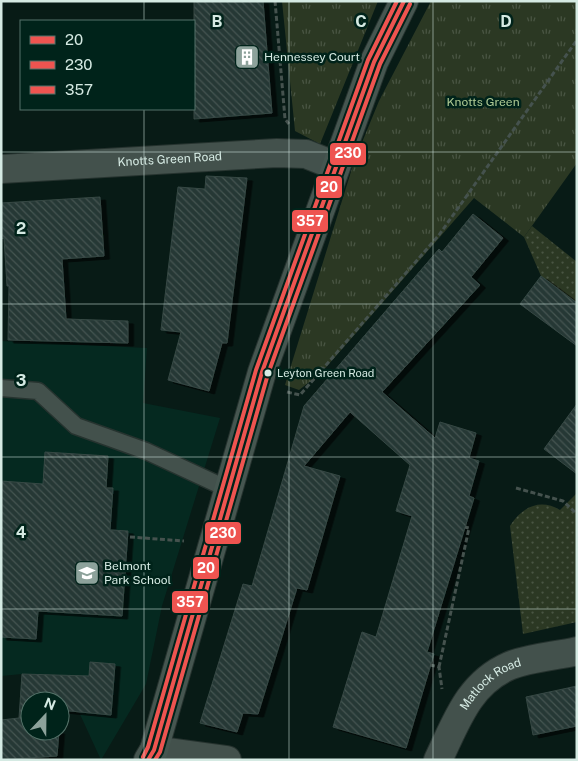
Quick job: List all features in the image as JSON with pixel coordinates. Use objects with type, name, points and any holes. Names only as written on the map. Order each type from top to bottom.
[{"type":"main road","points":[[151,755],[230,490],[260,378],[374,62],[404,1]]},
{"type":"street","name":"Knotts Green Road","points":[[1,168],[277,153],[306,154],[336,166]]},
{"type":"street","name":"Matlock Road","points":[[438,760],[466,701],[477,687],[509,666],[577,651]]},
{"type":"street","points":[[151,755],[227,760]]},
{"type":"lane","points":[[1,388],[38,390],[76,426],[146,451],[230,490]]},
{"type":"path","points":[[275,1],[285,119]]},
{"type":"path","points":[[300,395],[439,235],[577,40]]},
{"type":"path","points":[[516,488],[563,501],[577,514]]},
{"type":"path","points":[[439,667],[469,528],[465,527]]},
{"type":"path","points":[[130,537],[214,544]]},
{"type":"shaded area","name":"Belmont Park School","points":[[1,341],[147,348],[143,403],[220,418],[162,606],[146,684],[101,760],[62,675],[22,674],[1,676]]},
{"type":"green space","points":[[282,1],[378,1],[320,144],[295,131]]},
{"type":"green space","name":"Knotts Green","points":[[431,1],[577,1],[577,163],[524,237],[474,198],[321,373],[299,390],[285,385],[354,162],[379,101]]},
{"type":"green space","points":[[532,226],[577,262],[577,303],[541,276],[524,237]]},
{"type":"green space","points":[[577,472],[577,622],[523,634],[510,526],[520,514],[532,506],[553,506],[560,510],[576,494]]},
{"type":"building","name":"Hennessey Court","points":[[194,1],[263,1],[272,113],[194,119]]},
{"type":"building","points":[[206,176],[247,178],[227,343],[222,343],[209,391],[168,380],[181,332],[161,330],[178,187],[205,189]]},
{"type":"building","points":[[100,197],[104,256],[62,259],[66,319],[128,321],[128,343],[8,340],[9,286],[7,286],[4,238],[1,239],[1,203]]},
{"type":"building","points":[[473,214],[503,238],[471,277],[480,285],[382,392],[435,438],[440,422],[476,433],[469,458],[479,461],[469,496],[474,498],[427,652],[434,654],[406,748],[333,727],[362,632],[376,637],[412,516],[396,511],[410,465],[350,412],[304,466],[340,476],[307,590],[297,588],[258,714],[243,713],[237,732],[200,723],[243,584],[252,586],[304,406],[439,249],[442,252]]},
{"type":"building","points":[[541,276],[577,303],[577,346],[520,304]]},
{"type":"building","points":[[577,404],[577,474],[544,449]]},
{"type":"building","points":[[45,452],[108,456],[106,488],[113,488],[110,530],[128,531],[122,616],[38,611],[36,639],[1,637],[1,481],[43,484]]},
{"type":"building","points":[[90,662],[115,664],[111,715],[70,711],[70,691],[21,691],[22,674],[89,676]]},
{"type":"building","points":[[577,686],[577,726],[533,735],[526,697]]},
{"type":"building","points":[[20,703],[20,741],[58,741],[57,756],[1,760],[1,720],[19,718]]},
{"type":"transit line","name":"357","points":[[143,757],[148,747],[256,370],[368,60],[397,1]]},
{"type":"transit line","name":"20","points":[[148,760],[154,750],[262,372],[374,62],[404,1]]},
{"type":"transit line","name":"230","points":[[155,760],[160,752],[268,374],[380,64],[410,4]]},
{"type":"place","name":"Hennessey Court","points":[[247,57]]},
{"type":"place","name":"Leyton Green Road","points":[[268,373]]},
{"type":"place","name":"Belmont Park School","points":[[87,573]]}]
